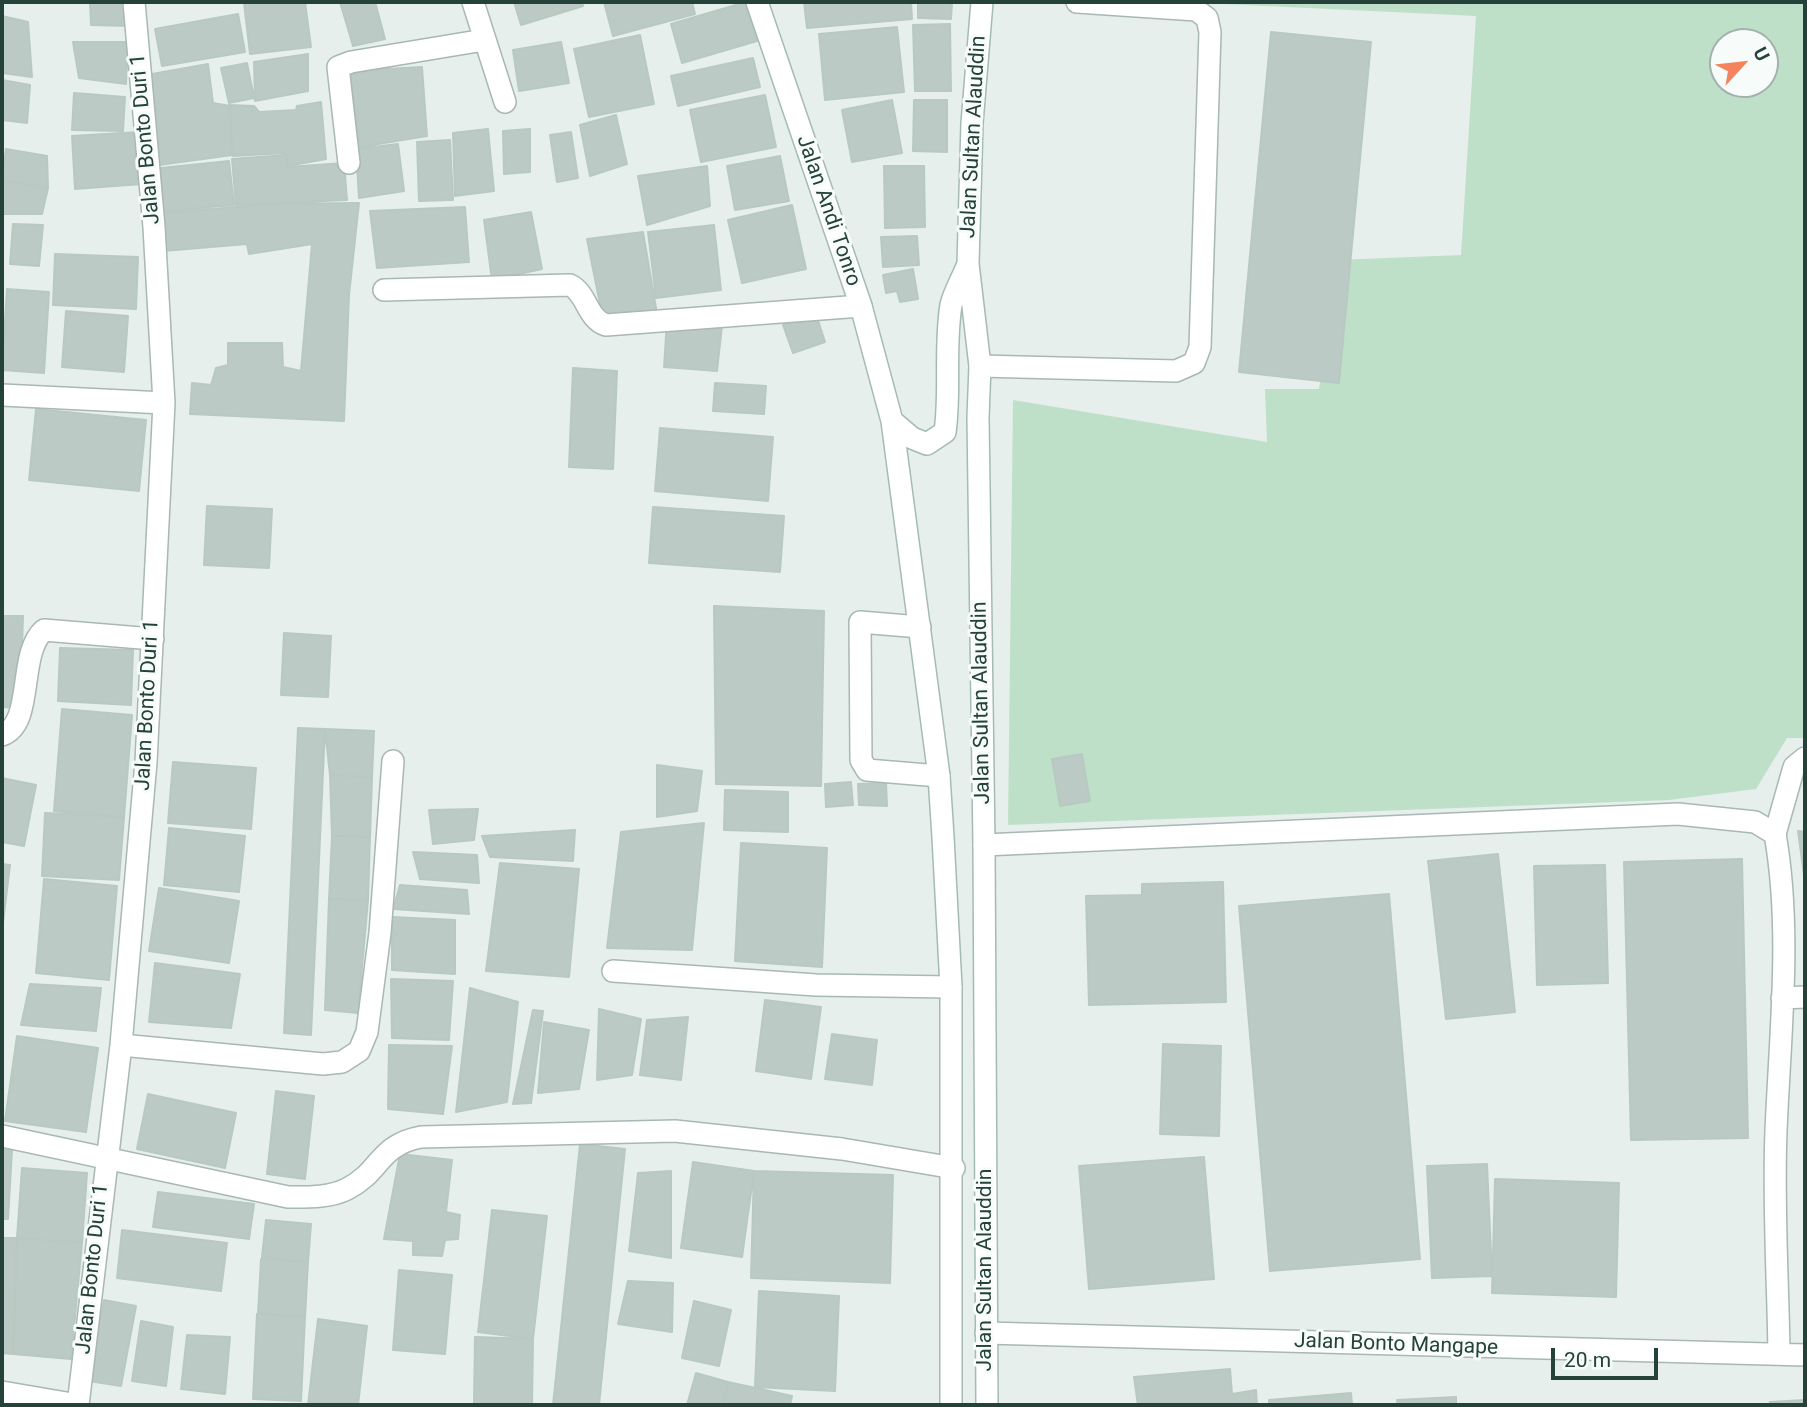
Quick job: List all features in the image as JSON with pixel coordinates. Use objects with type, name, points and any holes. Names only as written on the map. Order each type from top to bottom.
[{"type":"street","name":"Jalan Bonto Duri 1","points":[[78,1405],[105,1157],[121,1045],[146,762],[164,403],[154,227],[134,2]]},
{"type":"street","points":[[473,2],[505,102]]},
{"type":"street","name":"Jalan Andi Tonro","points":[[757,2],[861,306],[892,421]]},
{"type":"street","name":"Jalan Sultan Alauddin","points":[[982,2],[972,123],[968,264],[980,366],[978,417],[984,845],[996,1333],[986,1405]]},
{"type":"street","points":[[980,366],[1025,370],[1176,371],[1194,363],[1200,347],[1210,32],[1207,18],[1196,10],[1077,2]]},
{"type":"street","points":[[349,163],[338,67],[351,62],[484,40]]},
{"type":"street","points":[[892,421],[912,438],[927,444],[946,432],[950,399],[946,356],[952,302],[968,264]]},
{"type":"street","points":[[384,290],[570,285],[578,290],[595,318],[606,325],[861,306]]},
{"type":"street","points":[[2,395],[164,403]]},
{"type":"street","name":"Jalan Sultan Alauddin","points":[[892,421],[909,626],[929,774],[951,988],[954,1168],[951,1405]]},
{"type":"street","points":[[909,626],[864,620],[858,626],[861,760],[867,770],[929,774]]},
{"type":"street","points":[[2,735],[14,725],[20,713],[32,644],[44,630],[153,639]]},
{"type":"street","points":[[1779,1354],[1776,1134],[1782,998],[1781,865],[1775,834],[1794,767],[1805,758]]},
{"type":"street","points":[[121,1045],[323,1064],[342,1062],[359,1051],[368,1032],[380,933],[393,761]]},
{"type":"street","points":[[984,845],[1678,814],[1755,822],[1775,834]]},
{"type":"street","points":[[613,971],[816,985],[951,988]]},
{"type":"street","points":[[1782,998],[1805,997]]},
{"type":"street","points":[[2,1136],[288,1197],[324,1196],[347,1190],[371,1172],[388,1149],[405,1140],[421,1137],[676,1131],[842,1149],[954,1168]]},
{"type":"street","name":"Jalan Bonto Mangape","points":[[996,1333],[1805,1355]]},
{"type":"street","points":[[2,1392],[78,1405]]},
{"type":"green space","points":[[1181,2],[1805,2],[1805,738],[1787,738],[1756,789],[1669,800],[1008,825],[1013,400],[1267,442],[1265,389],[1319,389],[1337,260],[1461,255],[1476,16]]},
{"type":"building","points":[[90,2],[129,2],[130,26],[91,25]]},
{"type":"building","points":[[305,2],[311,47],[250,54],[244,3]]},
{"type":"building","points":[[340,2],[375,2],[385,39],[353,46]]},
{"type":"building","points":[[514,2],[582,2],[583,6],[521,25]]},
{"type":"building","points":[[604,2],[692,2],[695,14],[613,36]]},
{"type":"building","points":[[746,2],[757,41],[682,63],[671,24]]},
{"type":"building","points":[[804,2],[911,2],[912,19],[807,28]]},
{"type":"building","points":[[918,2],[952,2],[951,19],[918,18]]},
{"type":"building","points":[[238,14],[245,52],[162,66],[155,29]]},
{"type":"building","points":[[2,16],[28,22],[32,77],[2,73]]},
{"type":"building","points":[[950,24],[951,91],[915,91],[913,25]]},
{"type":"building","points":[[897,27],[904,92],[825,100],[819,34]]},
{"type":"building","points":[[1271,32],[1371,42],[1339,383],[1239,372]]},
{"type":"building","points":[[640,35],[654,104],[589,117],[574,49]]},
{"type":"building","points":[[73,42],[128,42],[126,84],[79,78]]},
{"type":"building","points":[[561,42],[569,83],[519,91],[513,50]]},
{"type":"building","points":[[308,54],[308,91],[255,101],[254,62]]},
{"type":"building","points":[[753,58],[760,87],[678,106],[671,76]]},
{"type":"building","points":[[247,63],[254,98],[229,103],[221,68]]},
{"type":"building","points":[[208,64],[213,103],[230,106],[232,155],[159,165],[152,74]]},
{"type":"building","points":[[422,67],[427,136],[360,147],[350,71]]},
{"type":"building","points":[[2,80],[30,85],[27,123],[2,120]]},
{"type":"building","points":[[74,93],[125,97],[123,131],[72,130]]},
{"type":"building","points":[[765,95],[776,147],[701,162],[690,110]]},
{"type":"building","points":[[892,100],[902,153],[852,162],[842,110]]},
{"type":"building","points":[[914,100],[947,100],[947,152],[913,151]]},
{"type":"building","points":[[321,102],[326,159],[287,166],[285,153],[233,156],[229,105],[254,106],[259,112],[296,110],[297,106]]},
{"type":"building","points":[[616,115],[627,164],[590,176],[580,125]]},
{"type":"building","points":[[488,129],[494,191],[455,196],[453,133]]},
{"type":"building","points":[[530,129],[530,172],[504,174],[503,131]]},
{"type":"building","points":[[139,132],[142,184],[75,189],[72,136]]},
{"type":"building","points":[[571,132],[578,178],[557,182],[550,135]]},
{"type":"building","points":[[450,140],[453,200],[419,201],[417,142]]},
{"type":"building","points":[[398,144],[404,191],[359,198],[356,149]]},
{"type":"building","points":[[6,149],[47,156],[48,188],[2,180]]},
{"type":"building","points":[[287,155],[288,167],[344,163],[347,200],[236,205],[232,159]]},
{"type":"building","points":[[780,156],[789,201],[735,210],[727,166]]},
{"type":"building","points":[[229,161],[234,205],[163,211],[161,168]]},
{"type":"building","points":[[707,166],[710,206],[647,225],[638,176]]},
{"type":"building","points":[[884,166],[924,166],[925,227],[885,228]]},
{"type":"building","points":[[2,180],[48,188],[42,214],[2,214]]},
{"type":"building","points":[[359,203],[349,295],[344,421],[190,414],[192,383],[211,385],[216,368],[228,365],[228,343],[282,343],[283,367],[301,371],[312,244],[249,254],[247,244],[163,251],[162,213],[274,204]]},
{"type":"building","points":[[792,205],[806,269],[742,283],[728,220]]},
{"type":"building","points":[[465,207],[469,262],[377,268],[370,211]]},
{"type":"building","points":[[531,212],[542,269],[492,280],[484,220]]},
{"type":"building","points":[[13,224],[43,225],[39,266],[10,264]]},
{"type":"building","points":[[714,225],[721,290],[656,298],[648,232]]},
{"type":"building","points":[[643,232],[657,314],[603,319],[587,239]]},
{"type":"building","points":[[917,236],[919,265],[883,267],[881,237]]},
{"type":"building","points":[[55,254],[138,257],[136,309],[53,305]]},
{"type":"building","points":[[913,269],[918,299],[900,302],[897,291],[886,293],[883,275]]},
{"type":"building","points":[[7,289],[49,292],[44,373],[2,370]]},
{"type":"building","points":[[66,311],[128,316],[124,372],[62,367]]},
{"type":"building","points":[[816,314],[825,342],[793,353],[783,325]]},
{"type":"building","points":[[667,321],[722,326],[717,371],[664,367]]},
{"type":"building","points":[[573,368],[617,371],[613,469],[569,467]]},
{"type":"building","points":[[715,383],[766,386],[764,414],[713,411]]},
{"type":"building","points":[[36,409],[146,420],[139,491],[29,480]]},
{"type":"building","points":[[660,428],[773,437],[768,501],[655,491]]},
{"type":"building","points":[[207,506],[272,509],[269,568],[204,565]]},
{"type":"building","points":[[653,507],[784,516],[780,572],[649,563]]},
{"type":"building","points":[[714,606],[824,611],[821,786],[716,784]]},
{"type":"building","points":[[2,616],[23,616],[20,708],[2,707]]},
{"type":"building","points":[[284,633],[331,636],[328,697],[281,695]]},
{"type":"building","points":[[60,648],[133,650],[131,705],[58,701]]},
{"type":"building","points":[[62,709],[132,715],[124,817],[54,811]]},
{"type":"building","points":[[298,728],[325,729],[311,1035],[284,1033]]},
{"type":"building","points":[[325,729],[374,731],[372,777],[330,775]]},
{"type":"building","points":[[1082,754],[1090,801],[1060,806],[1052,759]]},
{"type":"building","points":[[173,762],[256,768],[251,829],[168,823]]},
{"type":"building","points":[[657,765],[702,771],[697,811],[657,817]]},
{"type":"building","points":[[330,775],[372,777],[370,837],[332,836]]},
{"type":"building","points":[[2,778],[36,785],[24,846],[2,842]]},
{"type":"building","points":[[851,782],[853,805],[826,807],[825,784]]},
{"type":"building","points":[[886,783],[887,806],[859,805],[858,784]]},
{"type":"building","points":[[725,790],[788,792],[788,832],[724,830]]},
{"type":"building","points":[[478,809],[474,840],[433,844],[429,810]]},
{"type":"building","points":[[45,813],[124,817],[119,880],[42,876]]},
{"type":"building","points":[[704,823],[692,950],[607,948],[621,832]]},
{"type":"building","points":[[169,828],[245,836],[239,892],[164,885]]},
{"type":"building","points":[[575,830],[573,861],[490,857],[482,836]]},
{"type":"building","points":[[1798,831],[1805,832],[1805,875],[1804,875]]},
{"type":"building","points":[[332,836],[370,837],[368,900],[329,899]]},
{"type":"building","points":[[741,843],[827,848],[822,967],[735,961]]},
{"type":"building","points":[[413,852],[477,855],[479,883],[420,879]]},
{"type":"building","points":[[1498,854],[1515,1012],[1446,1019],[1428,861]]},
{"type":"building","points":[[1742,859],[1748,1138],[1631,1140],[1624,862]]},
{"type":"building","points":[[500,863],[579,869],[569,977],[486,971]]},
{"type":"building","points":[[2,864],[10,865],[2,931]]},
{"type":"building","points":[[1605,865],[1608,983],[1537,985],[1534,866]]},
{"type":"building","points":[[44,879],[117,886],[109,980],[36,973]]},
{"type":"building","points":[[1223,882],[1226,1002],[1089,1005],[1086,896],[1142,895],[1142,884]]},
{"type":"building","points":[[400,885],[467,890],[469,914],[393,909]]},
{"type":"building","points":[[159,888],[239,901],[229,963],[149,951]]},
{"type":"building","points":[[1389,894],[1420,1259],[1270,1271],[1239,906]]},
{"type":"building","points":[[329,899],[368,900],[358,1013],[325,1010]]},
{"type":"building","points":[[392,917],[455,920],[455,974],[392,970]]},
{"type":"building","points":[[155,963],[240,974],[231,1028],[149,1022]]},
{"type":"building","points":[[391,979],[453,981],[449,1040],[392,1038]]},
{"type":"building","points":[[30,984],[101,988],[96,1031],[21,1025]]},
{"type":"building","points":[[470,988],[518,1002],[507,1102],[456,1112]]},
{"type":"building","points":[[765,1000],[821,1007],[811,1079],[756,1071]]},
{"type":"building","points":[[599,1009],[641,1019],[632,1075],[597,1080]]},
{"type":"building","points":[[533,1010],[543,1011],[531,1103],[513,1104]]},
{"type":"building","points":[[688,1017],[681,1080],[640,1075],[647,1020]]},
{"type":"building","points":[[544,1022],[589,1030],[579,1089],[538,1093]]},
{"type":"building","points":[[832,1034],[877,1040],[872,1085],[825,1079]]},
{"type":"building","points":[[17,1036],[98,1048],[86,1132],[5,1121]]},
{"type":"building","points":[[1163,1044],[1221,1046],[1219,1136],[1160,1134]]},
{"type":"building","points":[[389,1045],[452,1046],[443,1114],[388,1109]]},
{"type":"building","points":[[276,1091],[314,1096],[305,1179],[267,1174]]},
{"type":"building","points":[[148,1094],[236,1113],[225,1168],[137,1149]]},
{"type":"building","points":[[580,1144],[625,1149],[599,1405],[553,1405]]},
{"type":"building","points":[[2,1149],[12,1150],[8,1219],[2,1219]]},
{"type":"building","points":[[400,1154],[452,1160],[446,1212],[460,1215],[458,1239],[445,1240],[442,1256],[413,1255],[413,1241],[384,1239]]},
{"type":"building","points":[[1204,1157],[1214,1279],[1089,1289],[1079,1166]]},
{"type":"building","points":[[693,1162],[754,1171],[742,1257],[681,1248]]},
{"type":"building","points":[[1487,1164],[1492,1276],[1432,1278],[1427,1166]]},
{"type":"building","points":[[22,1168],[87,1173],[82,1243],[17,1238]]},
{"type":"building","points":[[671,1171],[671,1258],[629,1251],[638,1173]]},
{"type":"building","points":[[754,1171],[893,1175],[890,1283],[751,1278]]},
{"type":"building","points":[[1495,1179],[1619,1183],[1616,1297],[1492,1293]]},
{"type":"building","points":[[158,1192],[254,1204],[249,1239],[153,1227]]},
{"type":"building","points":[[492,1210],[547,1216],[533,1339],[478,1332]]},
{"type":"building","points":[[266,1220],[311,1224],[308,1262],[262,1257]]},
{"type":"building","points":[[122,1230],[227,1243],[221,1291],[117,1278]]},
{"type":"building","points":[[2,1238],[17,1238],[13,1354],[2,1353]]},
{"type":"building","points":[[17,1238],[82,1243],[71,1359],[13,1354]]},
{"type":"building","points":[[261,1259],[308,1262],[305,1317],[258,1314]]},
{"type":"building","points":[[399,1270],[452,1275],[445,1354],[393,1350]]},
{"type":"building","points":[[628,1281],[673,1283],[672,1332],[618,1324]]},
{"type":"building","points":[[759,1291],[839,1296],[835,1391],[755,1387]]},
{"type":"building","points":[[104,1300],[136,1306],[121,1386],[89,1381]]},
{"type":"building","points":[[694,1301],[731,1310],[719,1366],[682,1358]]},
{"type":"building","points":[[257,1314],[305,1317],[301,1401],[253,1399]]},
{"type":"building","points":[[318,1319],[367,1326],[358,1405],[308,1405]]},
{"type":"building","points":[[141,1321],[173,1327],[166,1386],[132,1381]]},
{"type":"building","points":[[187,1335],[230,1337],[225,1394],[181,1389]]},
{"type":"building","points":[[475,1337],[533,1339],[532,1405],[474,1405]]},
{"type":"building","points":[[1230,1369],[1232,1394],[1256,1390],[1257,1405],[1138,1405],[1134,1377]]},
{"type":"building","points":[[696,1373],[728,1382],[722,1405],[687,1405]]},
{"type":"building","points":[[728,1382],[792,1396],[790,1405],[724,1405]]},
{"type":"building","points":[[1351,1393],[1352,1405],[1269,1405],[1269,1400]]},
{"type":"building","points":[[1456,1397],[1456,1405],[1398,1405],[1397,1400]]},
{"type":"building","points":[[1805,1400],[1805,1405],[1770,1405],[1770,1402]]}]
